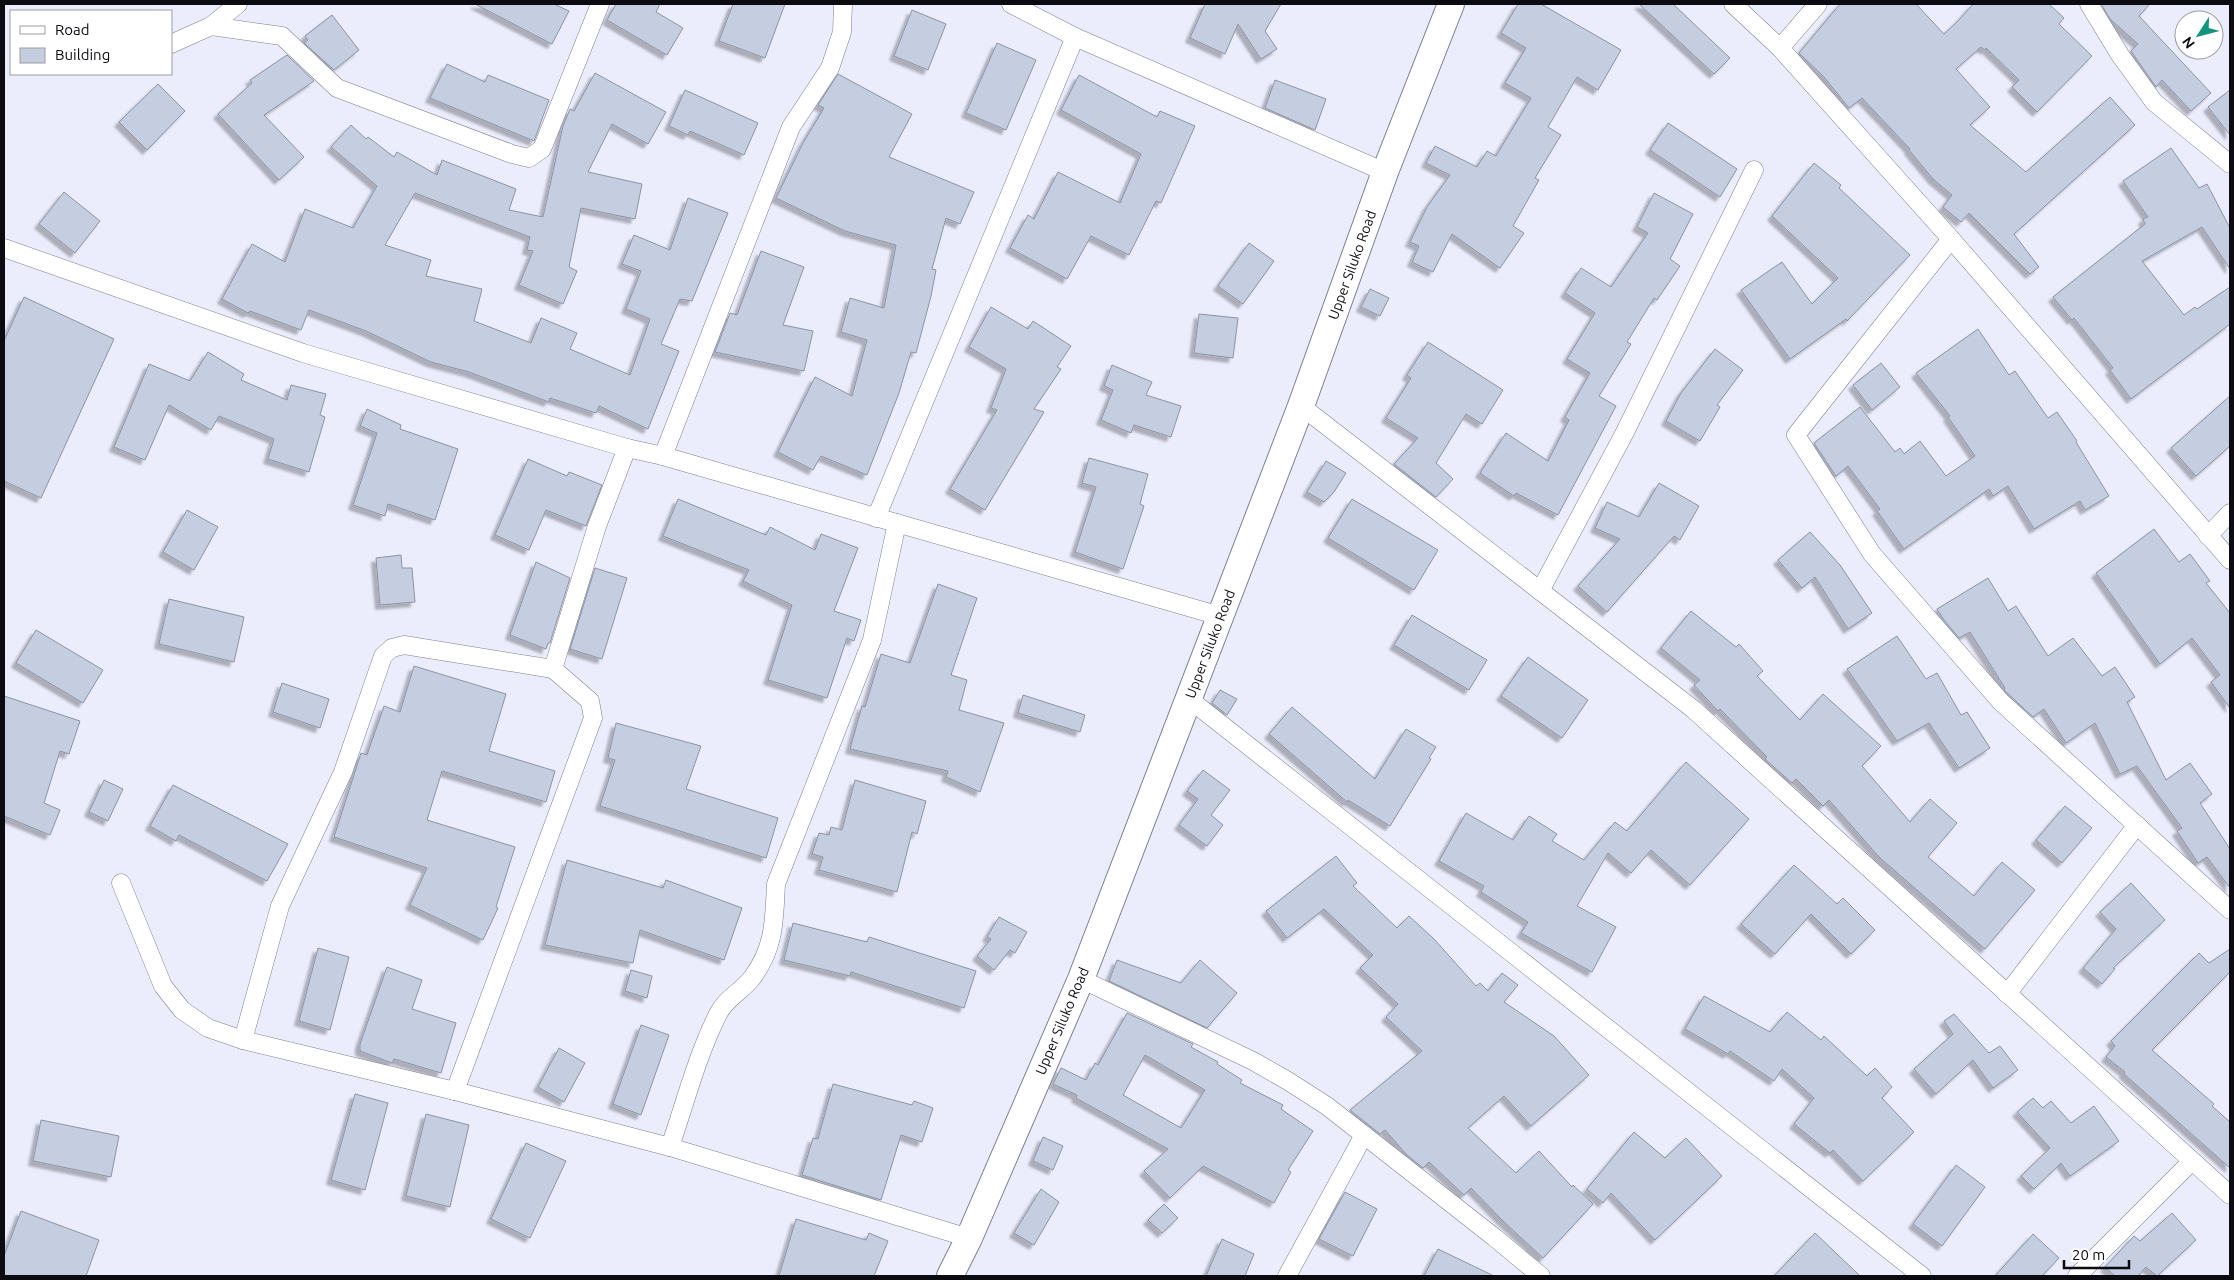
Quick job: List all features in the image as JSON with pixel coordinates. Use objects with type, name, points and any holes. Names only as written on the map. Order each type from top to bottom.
[{"type":"main road","name":"Upper Siluko Road","points":[[950,1276],[969,1238],[1081,979],[1301,406],[1385,172],[1451,4]]},
{"type":"street","points":[[172,44],[211,26],[238,4]]},
{"type":"street","points":[[211,26],[282,36],[337,88],[512,154],[529,158],[542,149],[600,4]]},
{"type":"street","points":[[662,456],[791,127],[830,68],[842,32],[843,4]]},
{"type":"street","points":[[1011,4],[1076,37],[1385,172]]},
{"type":"street","points":[[1733,4],[1780,48],[1951,239],[2230,560]]},
{"type":"street","points":[[1780,48],[1818,4]]},
{"type":"street","points":[[2089,4],[2120,55],[2154,102],[2230,164]]},
{"type":"street","points":[[876,518],[1076,37]]},
{"type":"street","points":[[1540,591],[1624,434],[1754,170]]},
{"type":"street","points":[[1951,239],[1796,435],[1872,554],[2000,702],[2230,910]]},
{"type":"street","points":[[4,248],[303,353],[627,448],[662,456],[1220,616]]},
{"type":"street","points":[[1301,406],[1694,709],[2230,1196]]},
{"type":"street","points":[[552,669],[597,526],[627,448]]},
{"type":"street","points":[[2208,536],[2230,513]]},
{"type":"street","points":[[670,1147],[713,1023],[719,1011],[751,979],[771,940],[775,922],[776,884],[872,640],[896,524]]},
{"type":"street","points":[[243,1040],[280,906],[343,772],[384,656],[392,648],[404,644],[552,669],[590,702],[593,718],[455,1091]]},
{"type":"street","points":[[1189,699],[1922,1276]]},
{"type":"street","points":[[2007,994],[2137,826]]},
{"type":"street","points":[[120,883],[163,986],[182,1010],[208,1028],[243,1040],[455,1091],[670,1147],[969,1238]]},
{"type":"street","points":[[1081,979],[1253,1061],[1326,1106],[1494,1236],[1541,1276]]},
{"type":"street","points":[[1287,1276],[1364,1135]]},
{"type":"street","points":[[2077,1276],[2192,1161]]},
{"type":"building","points":[[475,4],[554,4],[569,11],[552,44]]},
{"type":"building","points":[[616,4],[660,4],[656,12],[683,28],[667,55],[607,20]]},
{"type":"building","points":[[733,4],[785,4],[765,58],[719,41]]},
{"type":"building","points":[[1205,4],[1281,4],[1265,31],[1277,49],[1261,59],[1238,24],[1225,54],[1190,38]]},
{"type":"building","points":[[1518,4],[1541,4],[1621,50],[1598,90],[1577,77],[1548,127],[1561,135],[1535,178],[1539,180],[1513,226],[1524,233],[1500,268],[1452,234],[1433,272],[1412,262],[1419,246],[1410,242],[1427,207],[1450,175],[1426,163],[1435,146],[1477,167],[1487,151],[1496,156],[1531,98],[1505,83],[1526,48],[1501,33]]},
{"type":"building","points":[[1639,4],[1673,4],[1730,58],[1714,74]]},
{"type":"building","points":[[1840,4],[1916,4],[1944,34],[1973,4],[2049,4],[2064,18],[2059,24],[2092,56],[2037,112],[2012,87],[2019,80],[1986,48],[1985,50],[1981,47],[1956,69],[1990,107],[1970,125],[2026,172],[2110,97],[2135,125],[2014,234],[2039,267],[2030,274],[1969,213],[1961,222],[1943,207],[1952,195],[1933,179],[1910,149],[1862,98],[1849,108],[1824,77],[1799,53]]},
{"type":"building","points":[[2101,4],[2150,4],[2139,16],[2174,53],[2174,60],[2180,60],[2211,93],[2191,111],[2162,80],[2156,87],[2131,51],[2138,44],[2110,19]]},
{"type":"building","points":[[912,10],[946,24],[928,70],[894,56]]},
{"type":"building","points":[[332,15],[359,50],[334,70],[304,43],[308,40],[305,36]]},
{"type":"building","points":[[997,43],[1036,60],[1006,130],[966,113]]},
{"type":"building","points":[[287,55],[314,81],[264,115],[304,157],[279,180],[218,114],[252,83],[250,80]]},
{"type":"building","points":[[447,64],[485,82],[488,75],[549,100],[534,141],[430,98]]},
{"type":"building","points":[[595,73],[666,112],[648,144],[612,124],[588,172],[642,184],[635,219],[581,208],[569,267],[577,271],[563,304],[519,285],[533,251],[527,250],[530,237],[415,193],[385,245],[431,260],[426,276],[482,289],[474,321],[531,343],[541,318],[577,333],[570,349],[630,375],[650,319],[626,309],[641,271],[622,264],[634,235],[670,250],[688,198],[728,213],[692,301],[680,299],[661,344],[679,351],[648,429],[599,406],[596,413],[550,398],[549,402],[469,372],[431,362],[366,331],[309,310],[301,330],[250,311],[248,313],[222,299],[252,244],[285,262],[305,209],[353,228],[377,186],[331,147],[351,125],[366,139],[368,137],[394,157],[397,152],[437,175],[442,160],[516,189],[509,210],[543,217],[563,126],[570,109],[574,111]]},
{"type":"building","points":[[838,74],[912,114],[889,157],[974,192],[960,224],[946,218],[932,269],[936,270],[916,353],[911,352],[899,393],[867,475],[821,456],[813,470],[778,452],[815,377],[852,396],[867,340],[841,332],[850,298],[884,308],[896,245],[845,231],[776,198],[803,143],[824,108],[818,105]]},
{"type":"building","points":[[1079,75],[1157,117],[1160,111],[1195,126],[1161,203],[1156,201],[1129,255],[1091,236],[1067,279],[1010,248],[1028,215],[1034,219],[1058,172],[1120,203],[1141,154],[1061,110]]},
{"type":"building","points":[[1275,80],[1326,99],[1315,130],[1265,108]]},
{"type":"building","points":[[158,84],[185,111],[147,150],[119,122]]},
{"type":"building","points":[[685,90],[758,123],[744,155],[690,131],[688,135],[669,126]]},
{"type":"building","points":[[2230,90],[2230,135],[2208,107]]},
{"type":"building","points":[[1668,123],[1737,169],[1720,197],[1650,150]]},
{"type":"building","points":[[2171,148],[2199,188],[2207,184],[2230,228],[2230,269],[2202,227],[2142,261],[2184,315],[2195,307],[2197,309],[2230,287],[2230,324],[2131,399],[2110,370],[2113,368],[2074,318],[2072,320],[2053,297],[2145,224],[2143,219],[2148,217],[2123,181]]},
{"type":"building","points":[[1814,163],[1841,185],[1839,188],[1910,255],[1847,321],[1846,319],[1790,359],[1741,290],[1782,262],[1812,304],[1838,278],[1772,216]]},
{"type":"building","points":[[64,192],[100,221],[75,253],[39,224]]},
{"type":"building","points":[[1654,193],[1693,214],[1670,259],[1680,266],[1657,300],[1654,298],[1627,342],[1631,344],[1599,396],[1616,406],[1558,515],[1516,493],[1514,496],[1480,473],[1506,433],[1548,461],[1569,420],[1565,417],[1590,373],[1567,359],[1595,313],[1565,293],[1581,268],[1611,287],[1648,233],[1637,227]]},
{"type":"building","points":[[1249,243],[1274,261],[1243,304],[1218,286]]},
{"type":"building","points":[[761,251],[804,267],[783,325],[813,331],[804,371],[715,352],[730,313],[737,315]]},
{"type":"building","points":[[1370,289],[1389,298],[1380,316],[1361,307]]},
{"type":"building","points":[[24,297],[114,339],[41,498],[4,481],[4,341]]},
{"type":"building","points":[[991,307],[1028,329],[1033,321],[1071,346],[1057,367],[1061,369],[1034,409],[1044,412],[985,510],[950,489],[997,410],[991,408],[1006,369],[969,347]]},
{"type":"building","points":[[1199,314],[1238,318],[1233,358],[1194,353]]},
{"type":"building","points":[[1978,329],[2009,375],[2015,371],[2048,418],[2057,412],[2077,441],[2109,496],[2085,510],[2080,501],[2034,529],[2008,486],[1993,496],[1989,489],[1904,549],[1877,511],[1880,509],[1848,466],[1836,476],[1814,443],[1860,407],[1895,452],[1900,448],[1904,454],[1920,441],[1946,476],[1975,456],[1948,417],[1950,416],[1916,373]]},
{"type":"building","points":[[1428,342],[1503,390],[1482,424],[1466,414],[1436,463],[1453,479],[1436,497],[1394,464],[1418,438],[1386,418],[1411,378],[1407,375]]},
{"type":"building","points":[[1715,349],[1743,370],[1717,405],[1720,407],[1700,441],[1666,421],[1681,393]]},
{"type":"building","points":[[208,352],[244,374],[241,380],[287,400],[291,385],[326,394],[320,415],[325,417],[309,472],[268,459],[274,439],[219,416],[211,430],[169,405],[145,460],[114,447],[149,364],[190,381]]},
{"type":"building","points":[[1881,363],[1900,387],[1872,410],[1853,385]]},
{"type":"building","points":[[1112,365],[1152,382],[1146,395],[1181,406],[1171,437],[1134,425],[1131,433],[1101,420],[1113,390],[1104,386]]},
{"type":"building","points":[[2230,396],[2230,446],[2196,476],[2171,448]]},
{"type":"building","points":[[367,409],[401,425],[400,429],[458,449],[435,520],[388,504],[385,516],[353,505],[377,433],[360,426]]},
{"type":"building","points":[[1089,458],[1148,474],[1140,504],[1144,506],[1123,569],[1075,552],[1096,487],[1082,483]]},
{"type":"building","points":[[528,459],[567,476],[569,472],[602,485],[586,526],[546,510],[529,550],[495,535]]},
{"type":"building","points":[[1326,461],[1346,473],[1334,492],[1324,502],[1307,492]]},
{"type":"building","points":[[1659,483],[1699,506],[1680,540],[1674,536],[1607,612],[1578,586],[1620,539],[1595,528],[1607,502],[1639,517]]},
{"type":"building","points":[[678,499],[766,535],[770,527],[815,550],[821,534],[858,548],[834,611],[861,620],[854,641],[847,638],[827,698],[768,680],[792,605],[743,581],[749,570],[663,536]]},
{"type":"building","points":[[1352,499],[1438,550],[1414,590],[1328,538]]},
{"type":"building","points":[[187,510],[218,527],[194,570],[163,552]]},
{"type":"building","points":[[2154,529],[2179,562],[2190,554],[2210,581],[2206,583],[2230,613],[2230,708],[2211,682],[2220,675],[2192,638],[2160,664],[2096,573]]},
{"type":"building","points":[[1810,532],[1840,565],[1872,613],[1848,629],[1815,577],[1802,588],[1778,560]]},
{"type":"building","points":[[401,555],[402,568],[412,568],[415,602],[380,605],[376,558]]},
{"type":"building","points":[[536,562],[570,578],[550,643],[548,643],[546,649],[510,635]]},
{"type":"building","points":[[595,568],[627,578],[602,659],[570,649]]},
{"type":"building","points":[[1988,578],[2008,611],[2016,606],[2048,656],[2073,638],[2102,676],[2115,667],[2135,697],[2127,702],[2166,780],[2190,763],[2212,794],[2200,803],[2230,849],[2230,888],[2207,857],[2198,863],[2177,831],[2182,828],[2137,766],[2120,774],[2095,723],[2066,743],[2044,709],[2033,717],[2004,690],[2005,688],[1970,632],[1959,638],[1944,620],[1937,609]]},
{"type":"building","points":[[938,584],[977,598],[951,675],[967,680],[959,710],[1004,723],[980,792],[946,777],[948,771],[850,749],[862,706],[865,707],[881,654],[910,663]]},
{"type":"building","points":[[169,599],[244,617],[234,662],[159,644]]},
{"type":"building","points":[[1691,611],[1736,647],[1739,644],[1763,671],[1757,676],[1800,720],[1823,694],[1881,746],[1862,766],[1910,822],[1930,799],[1957,823],[1928,857],[1974,896],[2002,862],[2035,890],[1985,949],[1879,857],[1829,800],[1823,806],[1796,779],[1792,783],[1765,759],[1767,757],[1720,709],[1718,711],[1694,685],[1700,680],[1661,648]]},
{"type":"building","points":[[1412,615],[1487,660],[1469,690],[1394,645]]},
{"type":"building","points":[[36,630],[103,670],[83,703],[16,663]]},
{"type":"building","points":[[1897,636],[1926,679],[1937,673],[1961,715],[1967,712],[1990,748],[1959,768],[1929,723],[1897,741],[1847,669]]},
{"type":"building","points":[[1528,657],[1588,700],[1562,738],[1501,696]]},
{"type":"building","points":[[414,666],[506,694],[489,751],[555,771],[546,802],[442,771],[427,820],[515,847],[496,907],[498,908],[483,940],[410,905],[427,868],[334,837],[361,753],[367,755],[384,706],[400,712]]},
{"type":"building","points":[[282,683],[329,699],[320,728],[273,712]]},
{"type":"building","points":[[1220,690],[1237,699],[1227,715],[1212,703]]},
{"type":"building","points":[[1023,695],[1085,715],[1080,732],[1018,713]]},
{"type":"building","points":[[4,696],[80,721],[69,754],[60,751],[44,803],[60,810],[50,835],[4,816]]},
{"type":"building","points":[[1292,707],[1375,779],[1406,729],[1436,747],[1429,758],[1431,759],[1390,826],[1348,800],[1347,802],[1269,734]]},
{"type":"building","points":[[616,723],[701,746],[686,789],[778,818],[766,858],[600,806],[615,760],[608,758]]},
{"type":"building","points":[[1686,762],[1749,819],[1690,885],[1651,850],[1631,873],[1608,853],[1577,906],[1616,927],[1592,972],[1521,933],[1528,922],[1481,892],[1484,886],[1439,861],[1466,813],[1513,840],[1529,816],[1557,834],[1552,841],[1584,860],[1615,822],[1627,831]]},
{"type":"building","points":[[1203,770],[1230,790],[1211,815],[1223,825],[1207,846],[1179,825],[1198,799],[1187,791]]},
{"type":"building","points":[[104,780],[123,789],[108,821],[89,812]]},
{"type":"building","points":[[855,780],[926,801],[917,834],[912,832],[897,892],[819,870],[823,857],[812,854],[819,833],[829,835],[831,827],[842,830]]},
{"type":"building","points":[[173,785],[288,844],[267,881],[179,835],[176,841],[150,826]]},
{"type":"building","points":[[2065,806],[2092,828],[2062,863],[2036,840]]},
{"type":"building","points":[[1336,856],[1357,883],[1353,886],[1397,928],[1409,916],[1434,939],[1476,986],[1480,983],[1488,991],[1502,973],[1518,985],[1504,1002],[1554,1036],[1589,1075],[1531,1126],[1504,1096],[1468,1128],[1516,1173],[1539,1151],[1572,1187],[1573,1185],[1593,1204],[1543,1258],[1471,1188],[1464,1195],[1429,1162],[1423,1168],[1407,1155],[1385,1130],[1380,1134],[1350,1110],[1422,1051],[1386,1017],[1398,1004],[1360,968],[1373,955],[1324,909],[1287,938],[1266,911]]},
{"type":"building","points":[[567,860],[663,888],[666,880],[742,908],[724,960],[640,930],[633,963],[545,945]]},
{"type":"building","points":[[1794,865],[1837,904],[1843,898],[1875,930],[1851,954],[1811,914],[1775,954],[1741,924]]},
{"type":"building","points":[[2131,883],[2165,920],[2113,968],[2115,969],[2102,984],[2083,968],[2116,929],[2100,912]]},
{"type":"building","points":[[999,917],[1027,932],[1015,953],[1010,950],[994,970],[977,956],[991,939],[987,937]]},
{"type":"building","points":[[793,923],[867,942],[869,937],[976,971],[964,1008],[851,972],[850,976],[784,960]]},
{"type":"building","points":[[318,948],[349,957],[330,1030],[299,1021]]},
{"type":"building","points":[[2230,949],[2230,972],[2152,1050],[2214,1104],[2212,1106],[2230,1122],[2230,1168],[2106,1057],[2115,1046],[2111,1041],[2199,953],[2209,963]]},
{"type":"building","points":[[1117,960],[1181,983],[1200,960],[1237,993],[1207,1028],[1109,981]]},
{"type":"building","points":[[387,967],[422,980],[412,1009],[456,1023],[441,1073],[394,1059],[392,1063],[360,1051],[360,1044]]},
{"type":"building","points":[[631,970],[652,976],[647,998],[625,991]]},
{"type":"building","points":[[1704,996],[1770,1032],[1787,1012],[1821,1040],[1824,1036],[1867,1076],[1875,1068],[1892,1087],[1882,1098],[1914,1132],[1863,1181],[1833,1150],[1830,1153],[1794,1124],[1814,1098],[1782,1069],[1774,1081],[1730,1051],[1728,1054],[1685,1029]]},
{"type":"building","points":[[1127,1013],[1193,1044],[1191,1047],[1218,1062],[1217,1064],[1242,1080],[1240,1083],[1283,1105],[1281,1109],[1313,1131],[1288,1170],[1291,1172],[1274,1203],[1203,1166],[1170,1198],[1144,1171],[1168,1149],[1076,1098],[1077,1095],[1053,1084],[1061,1068],[1086,1080],[1095,1063],[1098,1065]],"holes":[[[1145,1055],[1205,1090],[1181,1128],[1123,1095]]]},
{"type":"building","points":[[1954,1014],[1989,1053],[2000,1046],[2018,1070],[1993,1088],[1973,1060],[1936,1094],[1914,1069],[1953,1034],[1944,1021]]},
{"type":"building","points":[[641,1025],[669,1035],[641,1115],[613,1104]]},
{"type":"building","points":[[559,1048],[585,1063],[564,1102],[538,1087]]},
{"type":"building","points":[[833,1084],[912,1105],[914,1101],[933,1108],[922,1142],[901,1135],[881,1200],[802,1175],[813,1138],[818,1139]]},
{"type":"building","points":[[355,1094],[388,1103],[365,1190],[331,1180]]},
{"type":"building","points":[[2033,1098],[2043,1108],[2051,1101],[2071,1123],[2094,1106],[2119,1141],[2070,1176],[2061,1163],[2034,1189],[2021,1176],[2050,1148],[2017,1112]]},
{"type":"building","points":[[426,1114],[469,1125],[450,1207],[406,1196]]},
{"type":"building","points":[[41,1120],[119,1136],[111,1177],[33,1161]]},
{"type":"building","points":[[1634,1132],[1665,1158],[1686,1138],[1722,1176],[1655,1240],[1611,1193],[1603,1203],[1587,1189]]},
{"type":"building","points":[[1043,1137],[1063,1146],[1053,1170],[1033,1161]]},
{"type":"building","points":[[526,1143],[566,1161],[530,1238],[491,1219]]},
{"type":"building","points":[[1956,1165],[1985,1187],[1942,1246],[1913,1224]]},
{"type":"building","points":[[1041,1189],[1059,1202],[1034,1245],[1014,1233]]},
{"type":"building","points":[[1345,1192],[1377,1209],[1353,1256],[1319,1239]]},
{"type":"building","points":[[1164,1204],[1178,1218],[1162,1233],[1148,1220]]},
{"type":"building","points":[[21,1211],[99,1240],[86,1276],[4,1276],[4,1256]]},
{"type":"building","points":[[2172,1213],[2196,1240],[2157,1276],[2146,1267],[2138,1276],[2115,1276],[2105,1267],[2134,1236],[2140,1241]]},
{"type":"building","points":[[796,1219],[866,1240],[869,1233],[888,1241],[874,1276],[779,1276]]},
{"type":"building","points":[[1815,1233],[1860,1276],[1774,1276]]},
{"type":"building","points":[[2033,1234],[2059,1258],[2042,1276],[1995,1276]]},
{"type":"building","points":[[1222,1239],[1254,1254],[1245,1276],[1206,1276]]},
{"type":"building","points":[[1438,1249],[1494,1276],[1424,1276]]}]
